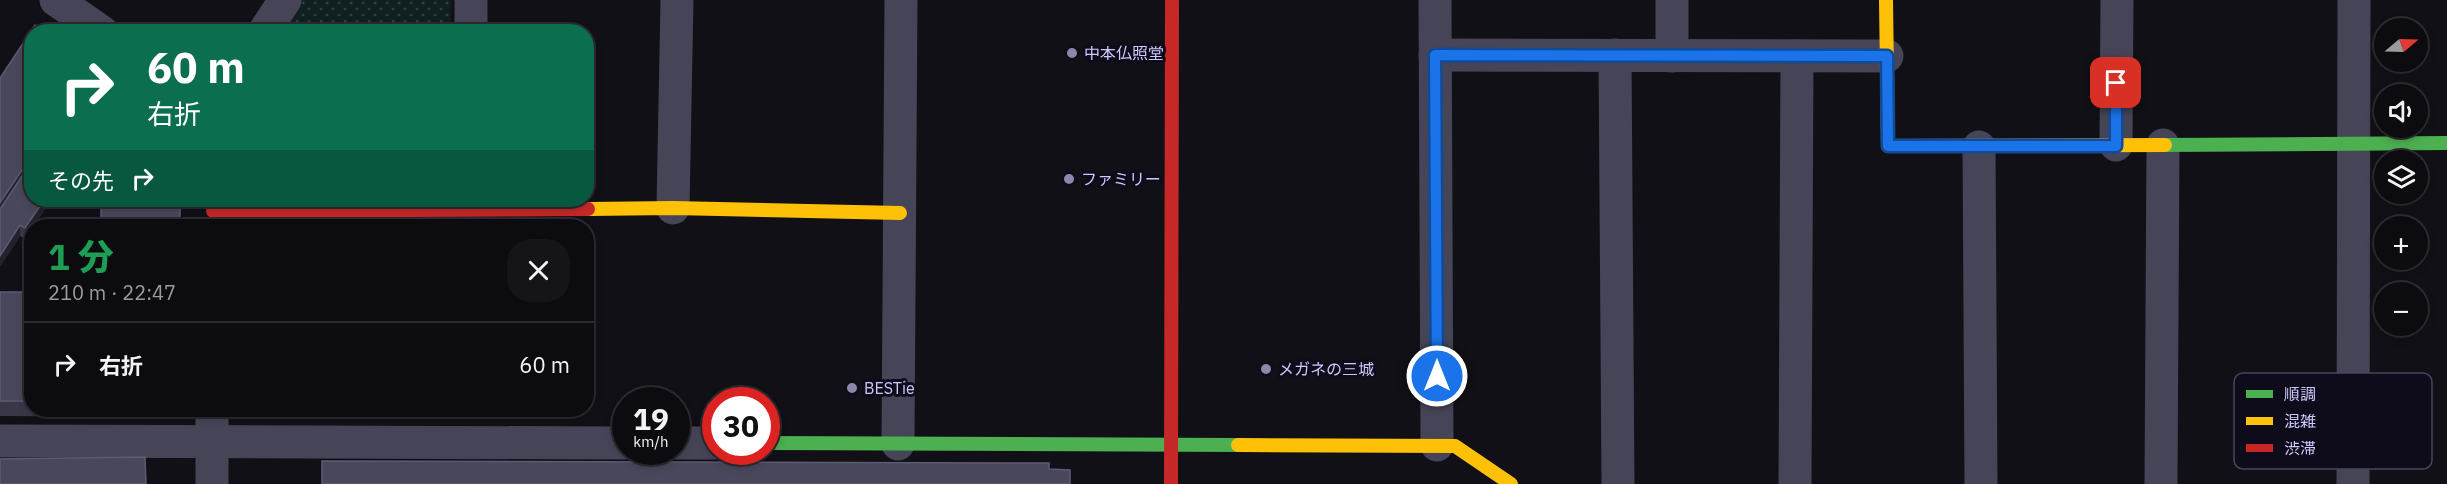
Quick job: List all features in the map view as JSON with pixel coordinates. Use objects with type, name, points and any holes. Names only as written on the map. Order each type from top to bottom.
[{"type":"street","points":[[56,0],[90,24]]},
{"type":"street","points":[[269,24],[285,0]]},
{"type":"street","points":[[471,0],[471,24]]},
{"type":"street","points":[[673,208],[677,0]]},
{"type":"street","points":[[898,444],[901,0]]},
{"type":"street","points":[[1171,484],[1172,0]]},
{"type":"street","points":[[1435,0],[1437,445]]},
{"type":"street","points":[[1672,0],[1672,56]]},
{"type":"street","points":[[1886,0],[1888,146],[2447,143]]},
{"type":"street","points":[[2116,146],[2117,0]]},
{"type":"street","points":[[2353,373],[2354,0]]},
{"type":"street","points":[[1435,55],[1887,56]]},
{"type":"street","points":[[1615,56],[1618,484]]},
{"type":"street","points":[[1795,484],[1797,56]]},
{"type":"street","points":[[2161,484],[2163,145]]},
{"type":"street","points":[[1979,147],[1981,484]]},
{"type":"street","points":[[594,206],[900,213]]},
{"type":"street","points":[[212,212],[374,207]]},
{"type":"street","points":[[212,425],[212,484]]},
{"type":"street","points":[[0,441],[212,425],[612,441]]},
{"type":"street","points":[[780,443],[1455,446],[1511,484]]},
{"type":"street","points":[[2353,469],[2353,484]]},
{"type":"shaded area","points":[[300,0],[451,0],[451,24],[284,24]]},
{"type":"building","points":[[24,42],[24,167],[0,203],[0,78]]},
{"type":"building","points":[[24,173],[24,207],[39,207],[31,219],[24,219],[24,227],[20,225],[0,256],[0,209]]},
{"type":"building","points":[[101,207],[180,207],[180,219],[101,219]]},
{"type":"building","points":[[0,292],[24,292],[24,401],[0,401]]},
{"type":"building","points":[[145,457],[146,484],[0,484],[0,459]]},
{"type":"building","points":[[322,461],[612,462],[612,465],[690,465],[690,462],[702,462],[702,465],[780,465],[780,462],[1049,463],[1049,469],[1070,470],[1070,484],[322,484]]},
{"type":"traffic: fast","points":[[2165,145],[2447,143]]},
{"type":"traffic: fast","points":[[780,443],[1238,445]]},
{"type":"traffic: slow","points":[[1886,0],[1888,146],[2165,145]]},
{"type":"traffic: slow","points":[[588,209],[673,208],[900,213]]},
{"type":"traffic: slow","points":[[1238,445],[1455,446],[1511,484]]},
{"type":"traffic: jam","points":[[1171,484],[1172,0]]},
{"type":"traffic: jam","points":[[213,211],[588,209]]},
{"type":"place","name":"中本仏照堂","points":[[1072,53]]},
{"type":"place","name":"ファミリー","points":[[1069,179]]},
{"type":"place","name":"メガネの三城","points":[[1266,369]]},
{"type":"place","name":"BESTie","points":[[852,388]]},
{"type":"route","points":[[1437,376],[1435,55],[1887,56],[1888,146],[2116,146],[2116,83]]}]
